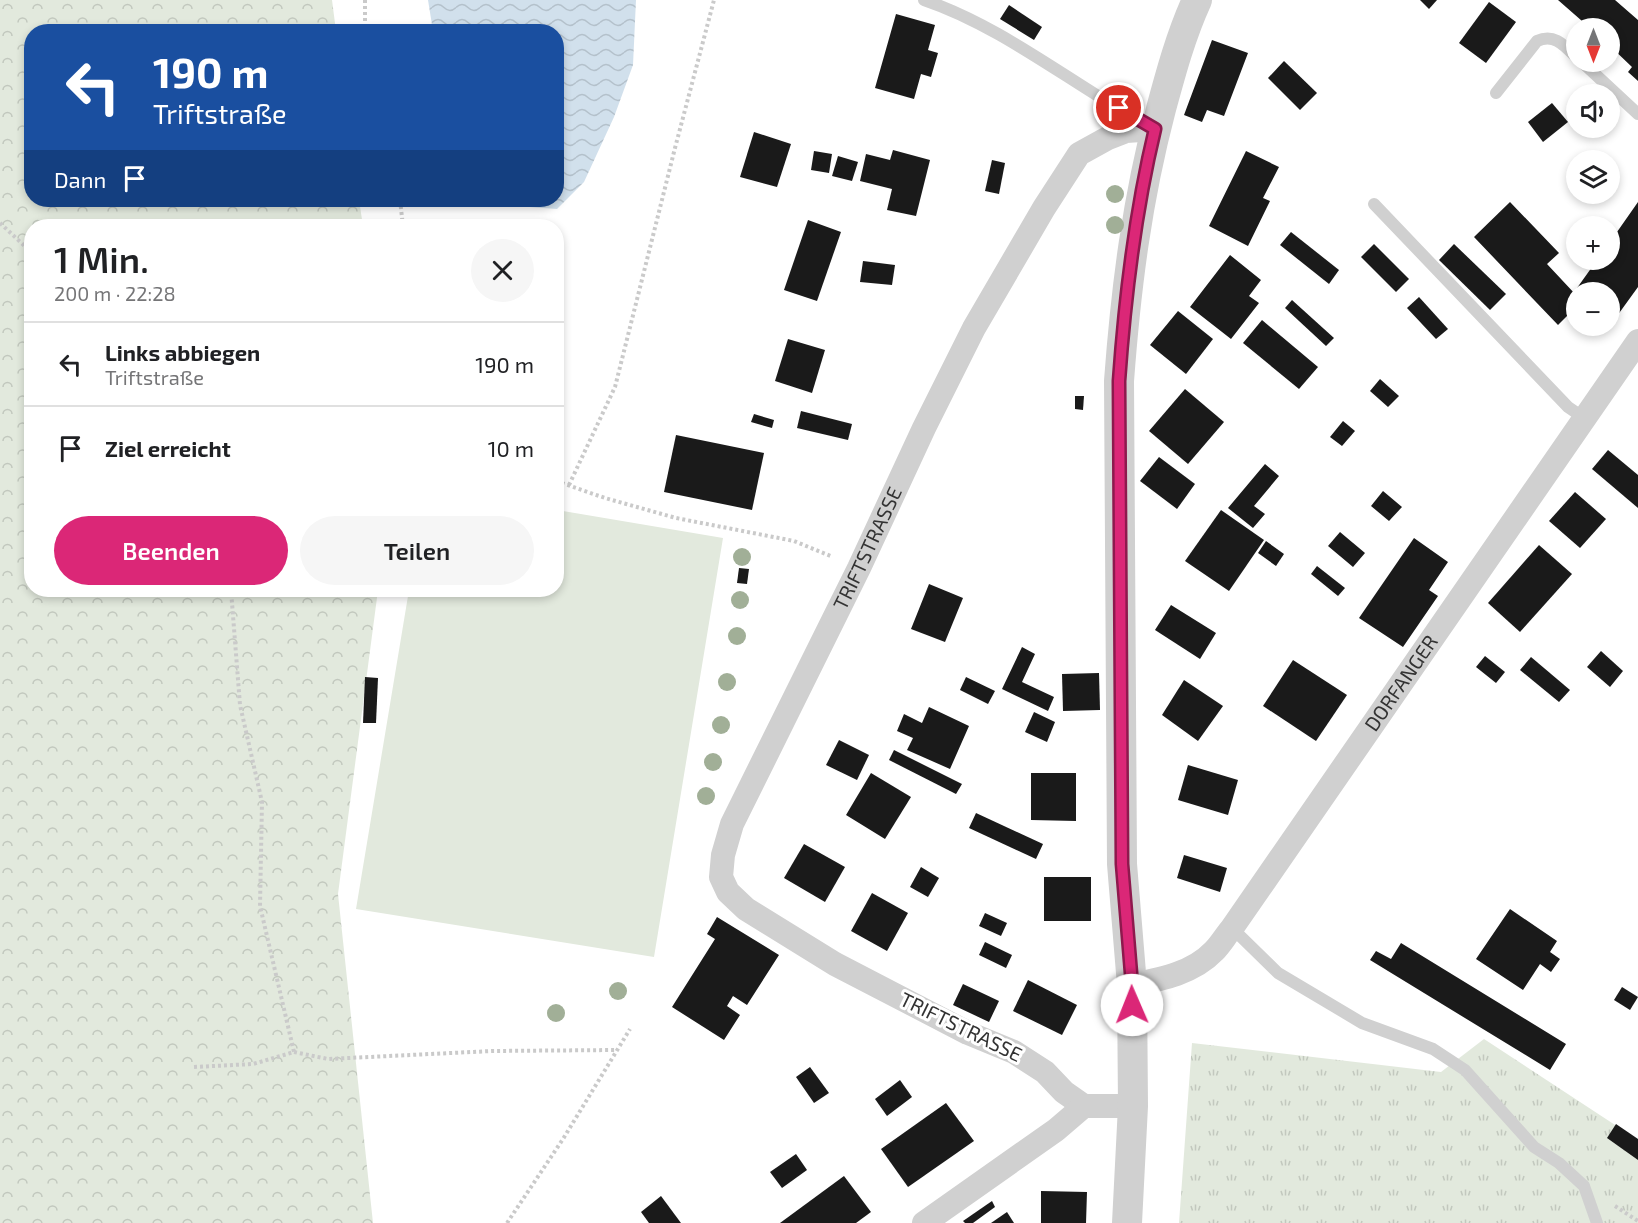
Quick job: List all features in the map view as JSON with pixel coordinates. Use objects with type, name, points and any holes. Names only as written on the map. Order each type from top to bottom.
[{"type":"street","points":[[1127,1223],[1133,1106],[1132,985],[1122,864],[1119,381],[1123,320],[1131,255],[1146,165],[1170,74],[1197,0]]},
{"type":"street","name":"TRIFTSTRASSE","points":[[1084,1106],[1064,1092],[1045,1072],[1014,1052],[968,1033],[836,964],[746,909],[728,892],[721,877],[723,855],[732,824],[974,328],[1032,227],[1079,154],[1126,131],[1155,129]]},
{"type":"street","name":"DORFANGER","points":[[1132,985],[1179,974],[1197,965],[1214,951],[1638,341]]},
{"type":"street","points":[[924,1223],[1056,1130],[1084,1106],[1133,1106]]},
{"type":"lane","points":[[924,0],[950,9],[1030,52],[1101,98],[1155,129]]},
{"type":"lane","points":[[1496,93],[1537,41],[1553,38],[1566,47]]},
{"type":"lane","points":[[1593,72],[1638,114]]},
{"type":"lane","points":[[1374,204],[1568,406],[1584,418]]},
{"type":"lane","points":[[1232,928],[1278,973],[1362,1023],[1433,1049],[1466,1070],[1534,1147],[1559,1163],[1584,1186],[1597,1223]]},
{"type":"path","points":[[365,0],[365,24]]},
{"type":"path","points":[[569,485],[615,387],[714,0]]},
{"type":"path","points":[[0,223],[24,246]]},
{"type":"path","points":[[564,483],[605,498],[676,518],[794,541],[858,568]]},
{"type":"path","points":[[232,597],[240,705],[262,802],[260,906],[294,1052]]},
{"type":"path","points":[[507,1223],[563,1139],[630,1029]]},
{"type":"path","points":[[194,1067],[253,1064],[294,1052],[328,1059],[492,1051],[617,1050]]},
{"type":"green space","points":[[0,0],[332,0],[335,24],[24,24],[24,207],[360,207],[362,219],[24,219],[24,597],[377,597],[338,894],[373,1223],[0,1223]]},
{"type":"green space","points":[[564,511],[723,538],[654,957],[356,909],[408,597],[564,597]]},
{"type":"green space","points":[[1484,1039],[1638,1140],[1638,1223],[1179,1223],[1192,1043],[1441,1072]]},
{"type":"water","points":[[428,0],[636,0],[633,65],[614,117],[584,182],[564,202],[564,24],[432,24]]},
{"type":"water","points":[[530,207],[559,207],[557,209]]},
{"type":"building","points":[[1420,0],[1437,0],[1429,9]]},
{"type":"building","points":[[1558,0],[1615,0],[1638,20],[1638,81],[1628,72],[1632,67],[1620,56],[1620,18],[1579,18]]},
{"type":"building","points":[[1489,2],[1516,22],[1486,63],[1459,43]]},
{"type":"building","points":[[1009,5],[1042,27],[1034,40],[1000,19]]},
{"type":"building","points":[[896,14],[935,25],[928,50],[938,53],[931,77],[921,74],[914,99],[875,88]]},
{"type":"building","points":[[1212,40],[1248,53],[1224,116],[1207,110],[1202,122],[1184,115]]},
{"type":"building","points":[[1284,61],[1317,93],[1300,110],[1268,78]]},
{"type":"building","points":[[1552,103],[1566,120],[1566,124],[1543,142],[1528,122]]},
{"type":"building","points":[[754,132],[791,144],[777,187],[740,177]]},
{"type":"building","points":[[893,150],[930,160],[916,216],[887,210],[892,189],[860,181],[866,154],[890,160]]},
{"type":"building","points":[[814,151],[832,154],[829,173],[811,170]]},
{"type":"building","points":[[1246,151],[1279,167],[1263,198],[1270,201],[1248,246],[1209,226]]},
{"type":"building","points":[[838,156],[858,162],[852,181],[832,176]]},
{"type":"building","points":[[992,160],[1005,163],[999,194],[985,191]]},
{"type":"building","points":[[1510,202],[1559,253],[1547,264],[1566,284],[1566,317],[1558,325],[1474,237]]},
{"type":"building","points":[[1638,202],[1638,287],[1620,312],[1620,282],[1581,282],[1590,270],[1620,270],[1620,228]]},
{"type":"building","points":[[808,220],[841,232],[817,301],[784,290]]},
{"type":"building","points":[[1291,232],[1339,270],[1329,284],[1280,245]]},
{"type":"building","points":[[1374,244],[1409,279],[1396,292],[1361,257]]},
{"type":"building","points":[[1454,244],[1506,294],[1490,310],[1439,260]]},
{"type":"building","points":[[1230,255],[1261,280],[1249,296],[1259,303],[1231,339],[1190,307]]},
{"type":"building","points":[[863,261],[895,265],[892,285],[860,282]]},
{"type":"building","points":[[1419,297],[1448,329],[1436,339],[1407,308]]},
{"type":"building","points":[[1292,300],[1334,338],[1326,346],[1285,308]]},
{"type":"building","points":[[1178,311],[1213,339],[1186,374],[1150,345]]},
{"type":"building","points":[[1262,320],[1318,367],[1299,389],[1243,343]]},
{"type":"building","points":[[788,339],[825,350],[812,393],[775,381]]},
{"type":"building","points":[[1380,379],[1399,396],[1388,407],[1370,391]]},
{"type":"building","points":[[1185,389],[1224,422],[1188,464],[1149,431]]},
{"type":"building","points":[[1075,396],[1084,396],[1083,410],[1075,409]]},
{"type":"building","points":[[801,411],[852,424],[848,440],[797,428]]},
{"type":"building","points":[[754,414],[774,420],[772,428],[751,422]]},
{"type":"building","points":[[1343,421],[1355,431],[1342,446],[1330,437]]},
{"type":"building","points":[[676,435],[764,453],[752,510],[664,492]]},
{"type":"building","points":[[1608,450],[1638,475],[1638,508],[1592,469]]},
{"type":"building","points":[[1159,457],[1195,484],[1177,509],[1140,481]]},
{"type":"building","points":[[1265,464],[1279,476],[1254,506],[1265,514],[1253,528],[1228,508]]},
{"type":"building","points":[[1383,491],[1402,507],[1389,521],[1371,506]]},
{"type":"building","points":[[1575,492],[1606,519],[1580,548],[1549,521]]},
{"type":"building","points":[[1221,510],[1264,540],[1229,591],[1185,561]]},
{"type":"building","points":[[1340,532],[1365,553],[1353,567],[1328,546]]},
{"type":"building","points":[[1414,538],[1448,562],[1429,590],[1438,596],[1403,647],[1359,618]]},
{"type":"building","points":[[1266,541],[1284,554],[1276,566],[1258,553]]},
{"type":"building","points":[[1539,545],[1572,574],[1520,632],[1488,603]]},
{"type":"building","points":[[1317,566],[1345,588],[1338,596],[1311,574]]},
{"type":"building","points":[[739,568],[749,569],[747,584],[737,583]]},
{"type":"building","points":[[929,584],[963,598],[945,642],[911,629]]},
{"type":"building","points":[[1171,605],[1216,633],[1200,659],[1155,630]]},
{"type":"building","points":[[1022,647],[1035,654],[1022,682],[1054,697],[1048,711],[1002,689]]},
{"type":"building","points":[[1601,651],[1623,671],[1610,687],[1587,667]]},
{"type":"building","points":[[1485,656],[1505,672],[1496,683],[1476,667]]},
{"type":"building","points":[[1531,657],[1570,690],[1559,702],[1520,670]]},
{"type":"building","points":[[1293,660],[1347,695],[1316,741],[1263,706]]},
{"type":"building","points":[[1099,673],[1100,710],[1063,711],[1062,674]]},
{"type":"building","points":[[365,677],[378,678],[376,723],[363,723]]},
{"type":"building","points":[[966,677],[995,691],[988,704],[960,690]]},
{"type":"building","points":[[1184,680],[1223,706],[1198,741],[1162,715]]},
{"type":"building","points":[[929,707],[969,726],[950,769],[907,750],[913,738],[897,731],[904,714],[922,723]]},
{"type":"building","points":[[1034,712],[1055,722],[1047,742],[1025,732]]},
{"type":"building","points":[[839,740],[869,755],[857,780],[826,765]]},
{"type":"building","points":[[894,750],[962,784],[956,794],[889,760]]},
{"type":"building","points":[[1188,765],[1238,780],[1228,815],[1178,800]]},
{"type":"building","points":[[871,773],[911,797],[885,839],[846,815]]},
{"type":"building","points":[[1031,773],[1076,773],[1076,821],[1031,820]]},
{"type":"building","points":[[976,813],[1043,844],[1036,859],[969,828]]},
{"type":"building","points":[[804,844],[845,867],[825,902],[784,878]]},
{"type":"building","points":[[1184,855],[1227,868],[1220,892],[1177,878]]},
{"type":"building","points":[[921,867],[939,878],[928,897],[910,887]]},
{"type":"building","points":[[1044,877],[1091,877],[1091,921],[1044,921]]},
{"type":"building","points":[[872,893],[908,913],[887,951],[851,931]]},
{"type":"building","points":[[1510,909],[1557,941],[1550,952],[1560,959],[1551,972],[1540,964],[1523,990],[1476,959]]},
{"type":"building","points":[[985,913],[1007,923],[1001,936],[979,926]]},
{"type":"building","points":[[717,917],[779,955],[747,1005],[733,996],[727,1006],[740,1015],[724,1040],[672,1007],[715,939],[707,934]]},
{"type":"building","points":[[985,942],[1012,955],[1006,968],[979,955]]},
{"type":"building","points":[[1401,943],[1566,1044],[1550,1070],[1370,960],[1376,951],[1391,959]]},
{"type":"building","points":[[1028,980],[1077,1005],[1062,1035],[1013,1011]]},
{"type":"building","points":[[963,984],[999,1001],[989,1022],[953,1005]]},
{"type":"building","points":[[1622,987],[1638,997],[1630,1010],[1614,1000]]},
{"type":"building","points":[[810,1067],[829,1093],[814,1103],[796,1077]]},
{"type":"building","points":[[900,1080],[912,1097],[887,1116],[875,1099]]},
{"type":"building","points":[[946,1103],[974,1141],[908,1187],[881,1149]]},
{"type":"building","points":[[1616,1124],[1638,1139],[1638,1160],[1607,1138]]},
{"type":"building","points":[[796,1154],[807,1170],[782,1188],[770,1172]]},
{"type":"building","points":[[844,1176],[871,1212],[856,1223],[780,1223]]},
{"type":"building","points":[[1041,1191],[1087,1192],[1086,1223],[1041,1223]]},
{"type":"building","points":[[661,1196],[681,1223],[649,1223],[641,1212]]},
{"type":"building","points":[[992,1201],[995,1207],[973,1223],[963,1221]]},
{"type":"building","points":[[1007,1212],[1014,1223],[991,1223]]},
{"type":"route","points":[[1119,108],[1155,129],[1146,165],[1131,255],[1123,320],[1119,381],[1122,864],[1132,1005]]}]
